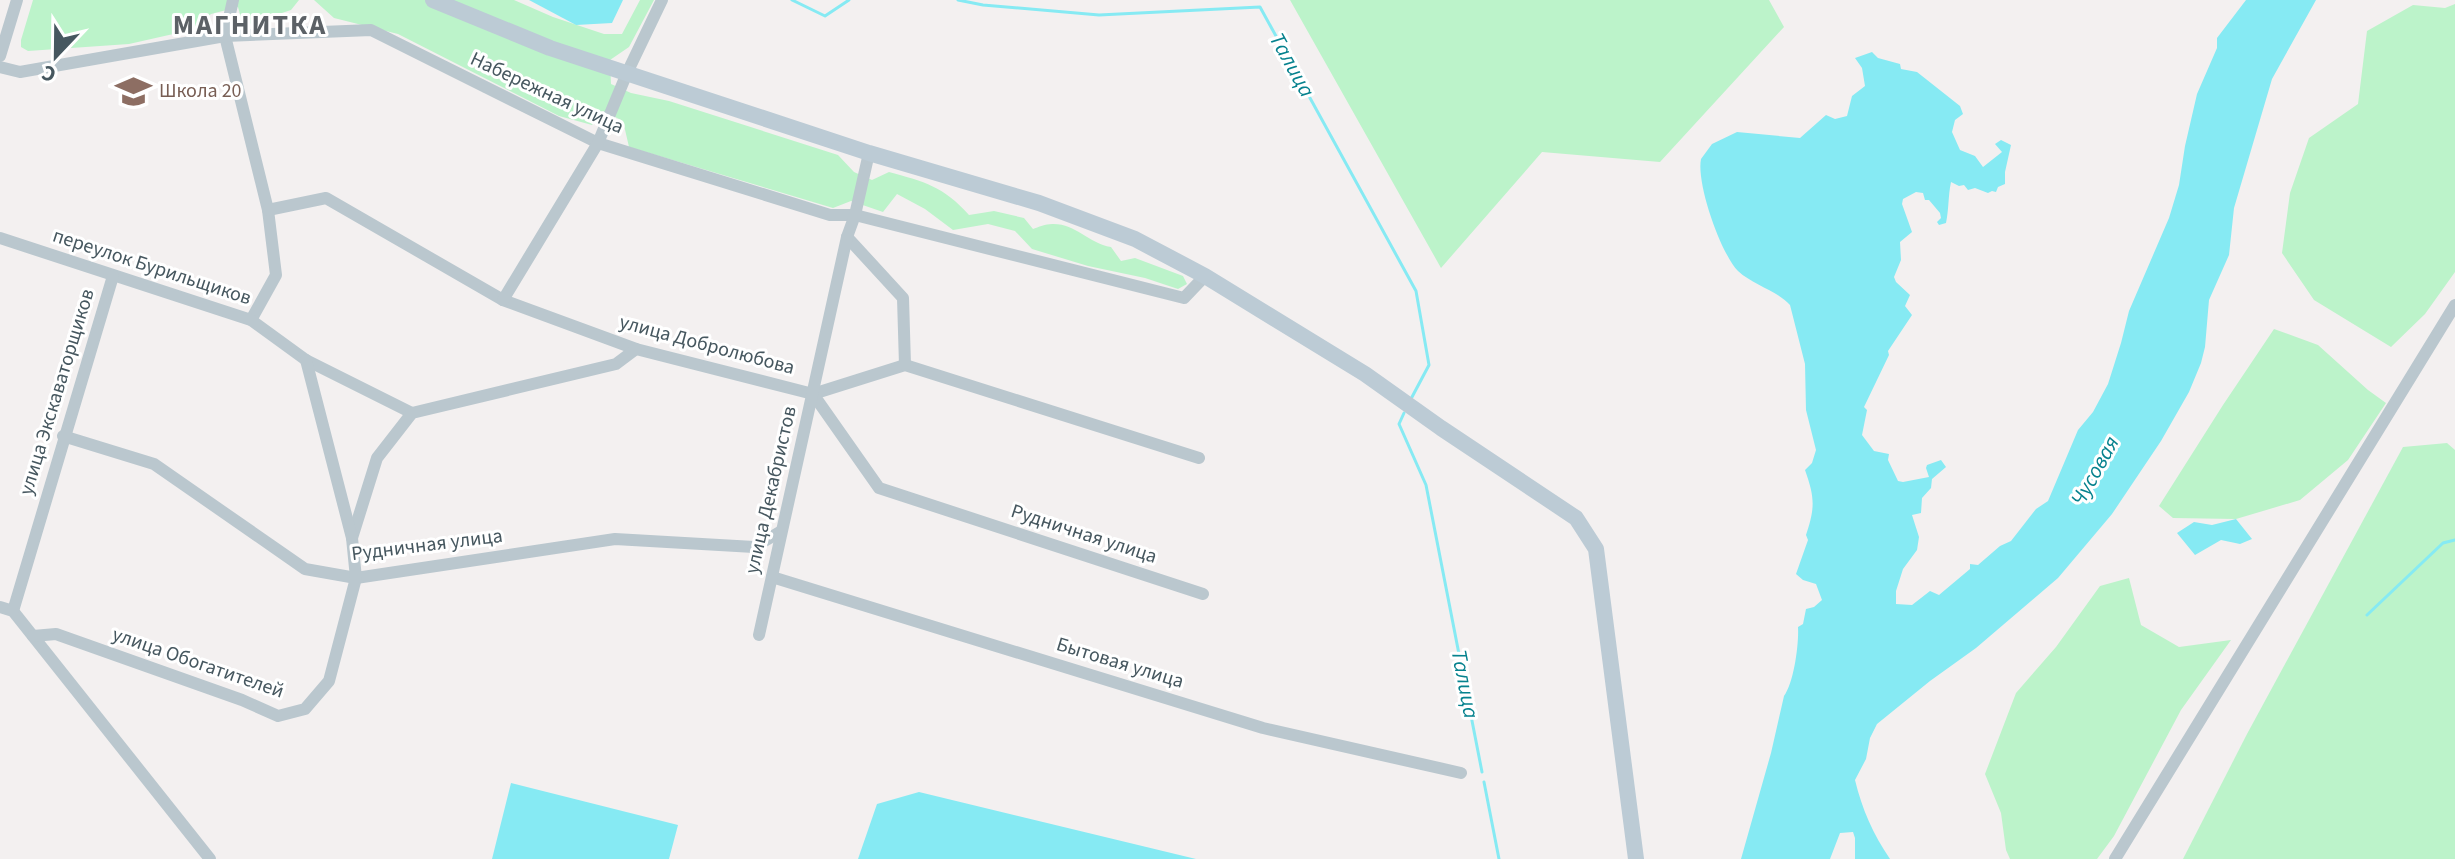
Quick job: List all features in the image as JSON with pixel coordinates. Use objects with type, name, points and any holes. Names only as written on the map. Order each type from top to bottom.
[{"type":"street","points":[[0,56],[17,0]]},
{"type":"street","points":[[233,0],[225,36],[268,210],[276,275],[251,320]]},
{"type":"street","points":[[433,0],[550,48],[869,153],[1039,203],[1135,239],[1205,276],[1365,374],[1576,518],[1596,549],[1636,859]]},
{"type":"street","points":[[503,300],[598,143],[662,0]]},
{"type":"street","name":"Набережная улица","points":[[0,67],[20,72],[225,36],[371,30],[598,143],[830,215],[855,215],[1184,298],[1205,276]]},
{"type":"street","name":"улица Декабристов","points":[[759,635],[847,237],[869,153]]},
{"type":"street","name":"улица Добролюбова","points":[[268,210],[326,198],[503,300],[636,349],[813,394],[905,365]]},
{"type":"street","points":[[847,237],[903,298],[905,365],[1199,458]]},
{"type":"street","name":"переулок Бурильщиков","points":[[0,238],[251,320],[306,360],[412,413]]},
{"type":"street","name":"улица Экскаваторщиков","points":[[6,609],[113,276]]},
{"type":"street","points":[[2115,859],[2455,305]]},
{"type":"street","points":[[352,538],[377,458],[412,413],[616,364],[636,349]]},
{"type":"street","points":[[306,360],[352,538],[356,578]]},
{"type":"street","name":"Рудничная улица","points":[[813,394],[879,488],[1203,594]]},
{"type":"street","name":"Рудничная улица","points":[[63,436],[154,464],[305,569],[356,578],[615,539],[754,547],[780,532]]},
{"type":"street","name":"Бытовая улица","points":[[772,577],[1263,728],[1461,773]]},
{"type":"street","name":"улица Обогатителей","points":[[33,636],[56,634],[242,700],[278,716],[305,709],[329,681],[356,578]]},
{"type":"street","points":[[6,609],[33,636],[210,859]]},
{"type":"green space","points":[[33,0],[299,0],[291,10],[243,26],[238,7],[211,14],[191,30],[129,44],[28,51],[21,47],[21,40]]},
{"type":"green space","points":[[314,0],[514,0],[604,34],[622,34],[640,0],[654,0],[629,47],[610,60],[611,84],[631,93],[669,101],[838,155],[854,172],[872,180],[889,172],[923,182],[951,197],[969,215],[994,211],[1024,218],[1033,229],[1050,224],[1068,227],[1111,247],[1121,261],[1135,258],[1183,276],[1187,284],[1178,289],[1145,278],[1088,266],[1032,249],[1015,231],[988,224],[953,230],[925,209],[897,194],[883,212],[851,201],[833,208],[629,147],[623,121],[603,111],[592,125],[559,116],[398,34],[334,18]]},
{"type":"green space","points":[[1290,0],[1769,0],[1784,27],[1660,162],[1542,152],[1441,268]]},
{"type":"green space","points":[[2455,4],[2455,272],[2425,314],[2391,347],[2314,300],[2282,253],[2290,193],[2309,138],[2358,104],[2367,31],[2413,5],[2445,8]]},
{"type":"green space","points":[[2274,329],[2318,345],[2386,403],[2348,460],[2300,500],[2236,519],[2173,518],[2159,506]]},
{"type":"green space","points":[[2447,443],[2455,450],[2455,859],[2183,859],[2247,734],[2403,447]]},
{"type":"green space","points":[[2129,578],[2141,625],[2179,647],[2231,640],[2181,710],[2114,836],[2097,859],[2010,859],[2001,813],[1985,774],[2016,693],[2056,647],[2100,586]]},
{"type":"water","points":[[529,0],[623,0],[612,23],[576,25]]},
{"type":"water","name":"Чусовая","points":[[2246,0],[2316,0],[2272,79],[2234,208],[2229,255],[2209,300],[2201,363],[2189,392],[2161,441],[2112,514],[2058,578],[1976,648],[1877,724],[1870,738],[1866,759],[1855,780],[1869,821],[1890,859],[1855,859],[1853,832],[1840,833],[1830,859],[1741,859],[1793,672],[1798,627],[1803,624],[1806,609],[1822,600],[1816,584],[1796,574],[1808,540],[1806,535],[1812,510],[1811,488],[1805,470],[1812,463],[1816,450],[1806,410],[1805,364],[1790,305],[1744,276],[1731,262],[1706,201],[1701,159],[1712,144],[1737,132],[1800,138],[1826,115],[1835,119],[1847,116],[1852,96],[1865,86],[1862,68],[1855,58],[1872,52],[1878,58],[1900,64],[1901,69],[1917,72],[1960,106],[1963,114],[1955,120],[1952,132],[1960,150],[1975,156],[1983,167],[2002,152],[1995,144],[2001,140],[2011,145],[2005,184],[1998,187],[1996,192],[1988,193],[1975,188],[1968,190],[1964,185],[1951,182],[1946,223],[1939,225],[1940,213],[1929,200],[1925,200],[1923,193],[1916,192],[1903,199],[1912,232],[1900,242],[1901,260],[1894,277],[1910,295],[1905,306],[1912,315],[1888,351],[1889,355],[1864,407],[1867,410],[1862,435],[1874,451],[1889,454],[1888,460],[1898,481],[1929,477],[1927,465],[1941,460],[1946,467],[1932,479],[1931,488],[1922,498],[1921,513],[1912,515],[1919,537],[1917,550],[1903,569],[1896,591],[1896,604],[1912,605],[1930,591],[1939,595],[1970,569],[1970,564],[1978,565],[2000,546],[2011,541],[2036,509],[2048,501],[2078,430],[2093,412],[2108,384],[2129,311],[2169,218],[2179,185],[2197,94],[2217,48],[2217,38]]},
{"type":"water","points":[[2236,519],[2252,539],[2240,544],[2221,540],[2195,555],[2177,533],[2194,522],[2212,525]]},
{"type":"water","points":[[511,783],[678,825],[669,859],[492,859]]},
{"type":"water","points":[[919,792],[1196,859],[858,859],[877,804]]},
{"type":"waterway","name":"Талица","points":[[792,0],[825,16],[849,0]]},
{"type":"waterway","name":"Талица","points":[[958,0],[1099,15],[1260,7],[1416,291],[1429,365],[1412,397]]},
{"type":"waterway","name":"Талица","points":[[1404,413],[1399,424],[1426,485],[1482,772]]},
{"type":"waterway","points":[[2367,615],[2443,543],[2455,540]]},
{"type":"waterway","name":"Талица","points":[[1484,782],[1499,859]]},
{"type":"place","name":"Школа 20","points":[[133,91]]},
{"type":"district","name":"МАГНИТКА","points":[[250,25]]}]
